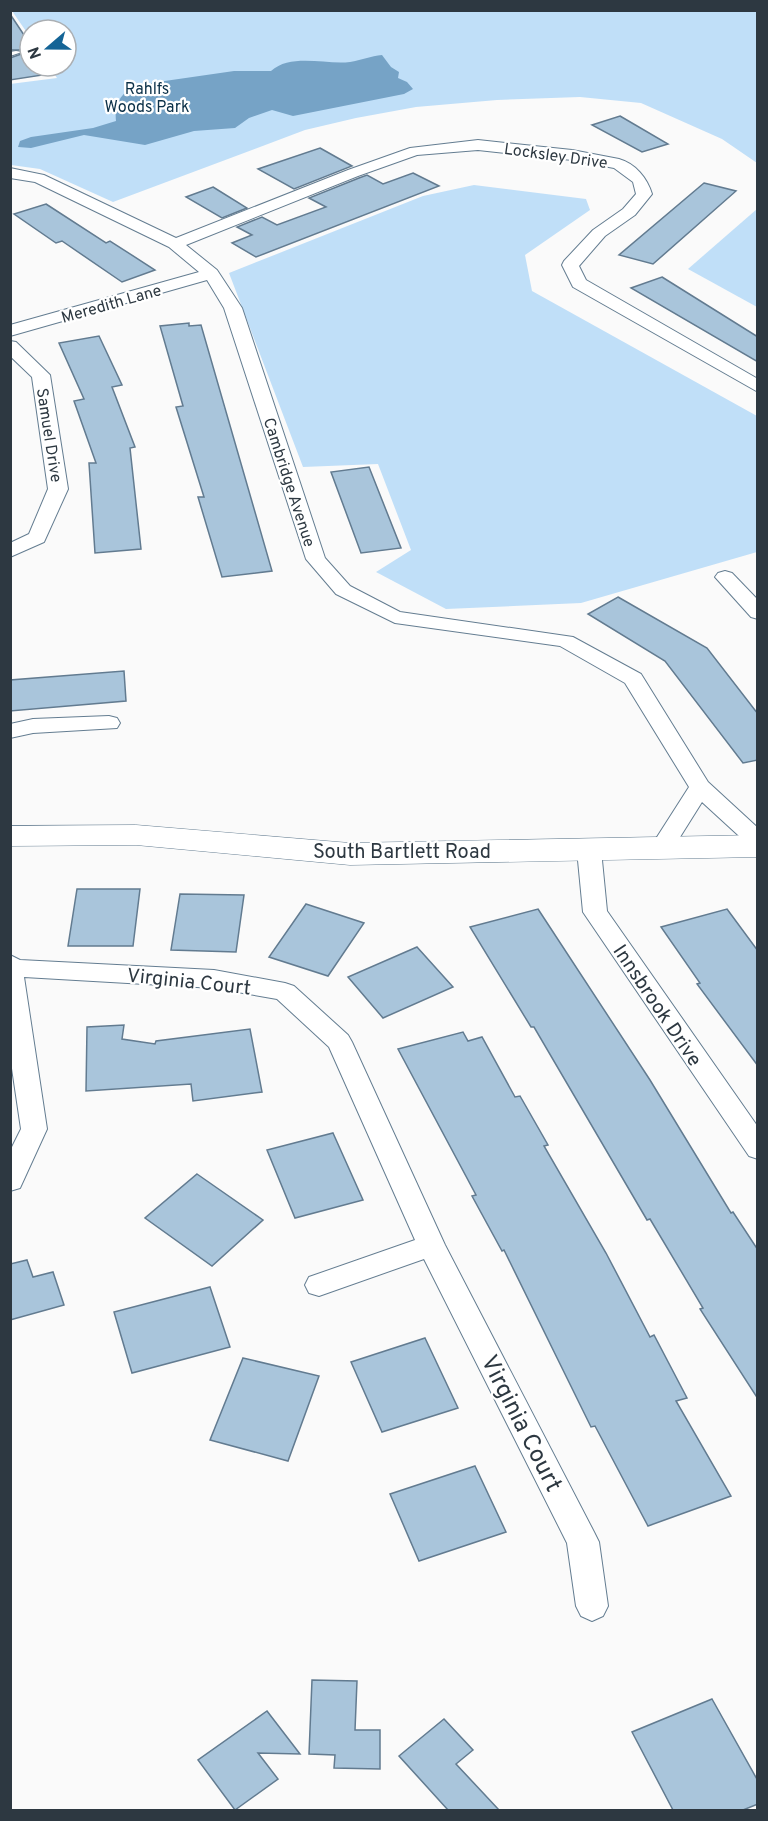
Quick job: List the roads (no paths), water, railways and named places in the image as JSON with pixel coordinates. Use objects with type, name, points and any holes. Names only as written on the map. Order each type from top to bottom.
[{"type":"main road","name":"South Bartlett Road","points":[[10,836],[136,835],[350,855],[758,846]]},
{"type":"street","name":"Locksley Drive","points":[[175,244],[353,173],[415,151],[478,145],[572,155],[619,164],[640,180],[644,194],[629,212],[599,233],[570,265],[579,284],[758,387]]},
{"type":"street","name":"Cambridge Avenue","points":[[10,172],[39,178],[175,244],[211,274],[232,308],[316,560],[343,590],[395,617],[566,641],[633,679],[700,787],[758,841]]},
{"type":"street","name":"Meredith Lane","points":[[10,331],[211,274]]},
{"type":"street","name":"Samuel Drive","points":[[10,346],[41,375],[58,489],[36,538],[10,551]]},
{"type":"street","points":[[725,577],[758,613]]},
{"type":"street","points":[[17,724],[33,726],[86,716],[109,723]]},
{"type":"street","points":[[662,848],[700,787]]},
{"type":"street","name":"Innsbrook Drive","points":[[589,850],[595,912],[758,1149]]},
{"type":"street","points":[[10,1181],[34,1129],[11,966]]},
{"type":"street","name":"Virginia Court","points":[[11,966],[214,979],[285,992],[339,1042],[431,1245],[583,1542],[592,1606]]},
{"type":"street","points":[[319,1285],[431,1245]]},
{"type":"park label","name":"Rahlfs Woods Park","points":[[147,97]]}]
